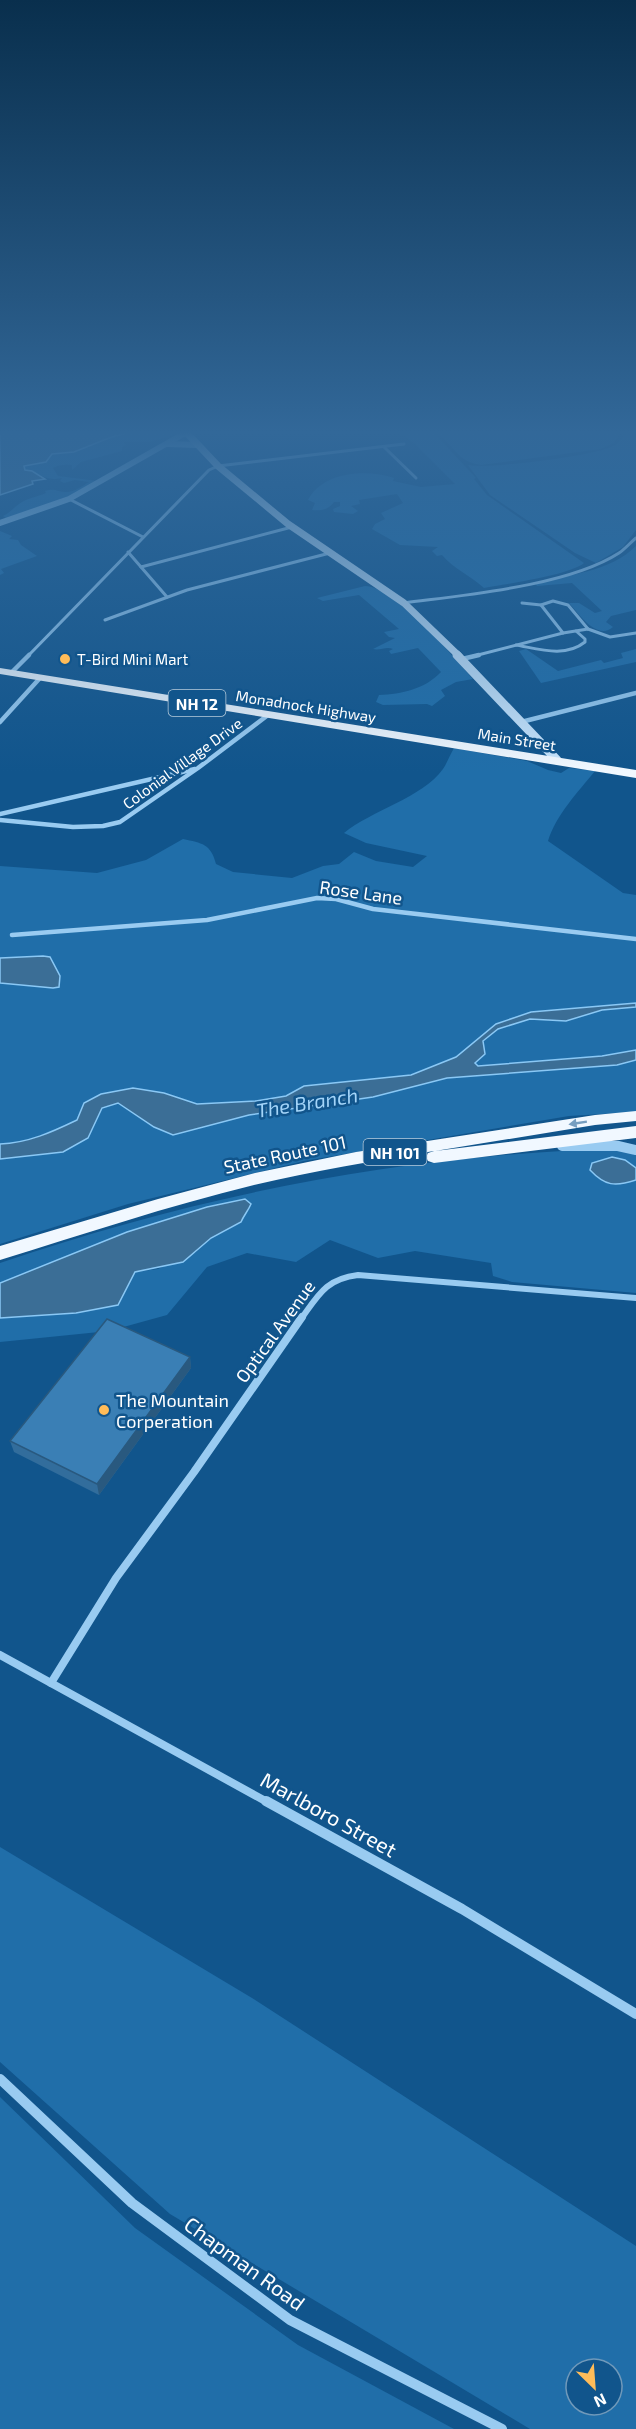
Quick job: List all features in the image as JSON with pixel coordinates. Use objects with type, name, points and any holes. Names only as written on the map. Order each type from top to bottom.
[{"type":"highway","name":"Monadnock Highway","points":[[6,672],[393,735]]},
{"type":"highway","name":"Main Street","points":[[393,735],[636,774]]},
{"type":"highway","name":"State Route 101","points":[[0,1253],[158,1205],[255,1179],[356,1158],[583,1122],[636,1116]]},
{"type":"highway","name":"State Route 101","points":[[158,1205],[331,1169],[636,1132]]},
{"type":"main road","points":[[319,545],[404,603],[462,659],[557,760]]},
{"type":"street","points":[[6,672],[134,545]]},
{"type":"street","points":[[141,567],[223,545]]},
{"type":"street","points":[[404,603],[569,575],[613,558],[630,545]]},
{"type":"street","points":[[128,552],[167,597]]},
{"type":"street","points":[[105,620],[130,608],[330,553]]},
{"type":"street","points":[[522,603],[541,605],[553,601],[568,605],[588,629],[610,637],[636,633]]},
{"type":"street","points":[[541,605],[563,633]]},
{"type":"street","points":[[462,659],[563,633],[588,629]]},
{"type":"street","points":[[515,645],[552,651],[575,650],[585,642],[585,639],[576,632]]},
{"type":"street","points":[[0,722],[40,678]]},
{"type":"street","points":[[521,722],[636,693]]},
{"type":"street","name":"Colonial Village Drive","points":[[0,820],[73,827],[103,826],[120,822],[198,768],[268,715]]},
{"type":"street","points":[[0,814],[198,768]]},
{"type":"street","name":"Rose Lane","points":[[12,935],[207,920],[317,898],[336,899],[373,909],[636,939]]},
{"type":"street","points":[[523,1146],[618,1146],[636,1150]]},
{"type":"street","name":"Optical Avenue","points":[[51,1683],[116,1578],[194,1472],[322,1289],[331,1281],[349,1276],[372,1275],[636,1298]]},
{"type":"street","name":"Marlboro Street","points":[[0,1655],[462,1909],[636,2014]]},
{"type":"street","name":"Chapman Road","points":[[0,2079],[132,2203],[290,2320],[502,2429]]},
{"type":"shaded area","points":[[0,545],[22,545],[37,556],[1,569],[4,573],[0,575]]},
{"type":"shaded area","points":[[407,545],[559,545],[584,563],[552,575],[484,588],[442,555],[437,556],[432,551],[438,547]]},
{"type":"shaded area","points":[[564,545],[624,545],[596,563]]},
{"type":"shaded area","points":[[636,546],[636,610],[611,616],[606,622],[613,627],[607,630],[601,631],[589,624],[569,603],[579,603],[595,613],[602,611],[572,583],[537,586],[535,583],[602,567],[626,555]]},
{"type":"shaded area","points":[[365,586],[377,589],[391,597],[407,610],[423,624],[473,679],[456,682],[441,690],[445,696],[432,706],[427,704],[383,705],[376,702],[379,695],[413,690],[428,683],[441,672],[418,648],[391,654],[389,651],[393,649],[390,648],[373,649],[395,638],[389,637],[384,632],[399,629],[359,595],[323,601],[317,598]]},
{"type":"shaded area","points":[[526,649],[558,671],[601,660],[604,663],[623,658],[621,653],[636,649],[636,662],[541,683],[519,651]]},
{"type":"shaded area","points":[[454,748],[527,761],[561,773],[569,768],[595,771],[562,813],[548,841],[623,893],[636,895],[636,1003],[531,1012],[496,1024],[456,1057],[411,1075],[304,1086],[286,1096],[256,1101],[197,1104],[164,1093],[84,1103],[77,1120],[30,1139],[0,1144],[0,866],[97,873],[146,860],[183,839],[205,846],[211,852],[216,864],[233,872],[292,878],[323,866],[339,864],[354,852],[376,861],[413,867],[427,856],[366,843],[344,833],[368,817],[423,788],[443,769]]},
{"type":"shaded area","points":[[636,1007],[636,1050],[602,1056],[478,1066],[475,1063],[485,1054],[483,1042],[498,1029],[530,1019],[566,1021],[602,1010]]},
{"type":"shaded area","points":[[636,1060],[636,1112],[569,1116],[304,1161],[128,1204],[0,1244],[0,1159],[63,1152],[88,1138],[102,1108],[118,1103],[126,1107],[249,1115],[373,1097],[447,1078],[617,1065]]},
{"type":"shaded area","points":[[616,1149],[636,1155],[636,1293],[512,1282],[493,1276],[491,1263],[415,1251],[378,1258],[330,1240],[296,1262],[247,1253],[207,1267],[167,1315],[109,1331],[0,1342],[0,1318],[76,1313],[118,1305],[135,1272],[158,1269],[196,1252],[211,1238],[241,1222],[243,1214],[249,1209],[245,1199],[207,1207],[127,1232],[0,1283],[0,1263],[75,1239],[227,1198],[381,1169],[459,1159]]},
{"type":"shaded area","points":[[0,1847],[252,1998],[636,2246],[636,2429],[530,2429],[170,2214],[0,2062]]},
{"type":"shaded area","points":[[0,2097],[135,2228],[298,2345],[454,2429],[0,2429]]},
{"type":"water","points":[[50,957],[60,976],[59,987],[0,983],[0,958]]},
{"type":"water","name":"The Branch","points":[[636,1003],[636,1007],[602,1010],[566,1021],[530,1019],[498,1029],[483,1041],[485,1054],[475,1063],[478,1066],[602,1056],[636,1050],[636,1060],[617,1065],[447,1078],[373,1097],[249,1115],[173,1135],[154,1127],[118,1103],[102,1108],[88,1138],[63,1152],[0,1159],[0,1144],[30,1139],[77,1120],[84,1103],[101,1094],[133,1088],[164,1093],[197,1104],[256,1101],[286,1096],[304,1086],[411,1075],[456,1057],[496,1024],[531,1012]]},
{"type":"water","points":[[612,1157],[625,1160],[636,1168],[636,1180],[611,1184],[590,1170],[592,1163]]},
{"type":"water","points":[[245,1199],[251,1204],[241,1222],[211,1238],[183,1262],[135,1272],[118,1305],[76,1313],[0,1318],[0,1283],[127,1232],[207,1207]]},
{"type":"building","name":"The Mountain Corperation","points":[[107,1319],[190,1357],[97,1484],[10,1441]]},
{"type":"place","name":"T-Bird Mini Mart","points":[[65,659]]},
{"type":"place","name":"The Mountain Corperation","points":[[104,1410]]}]
